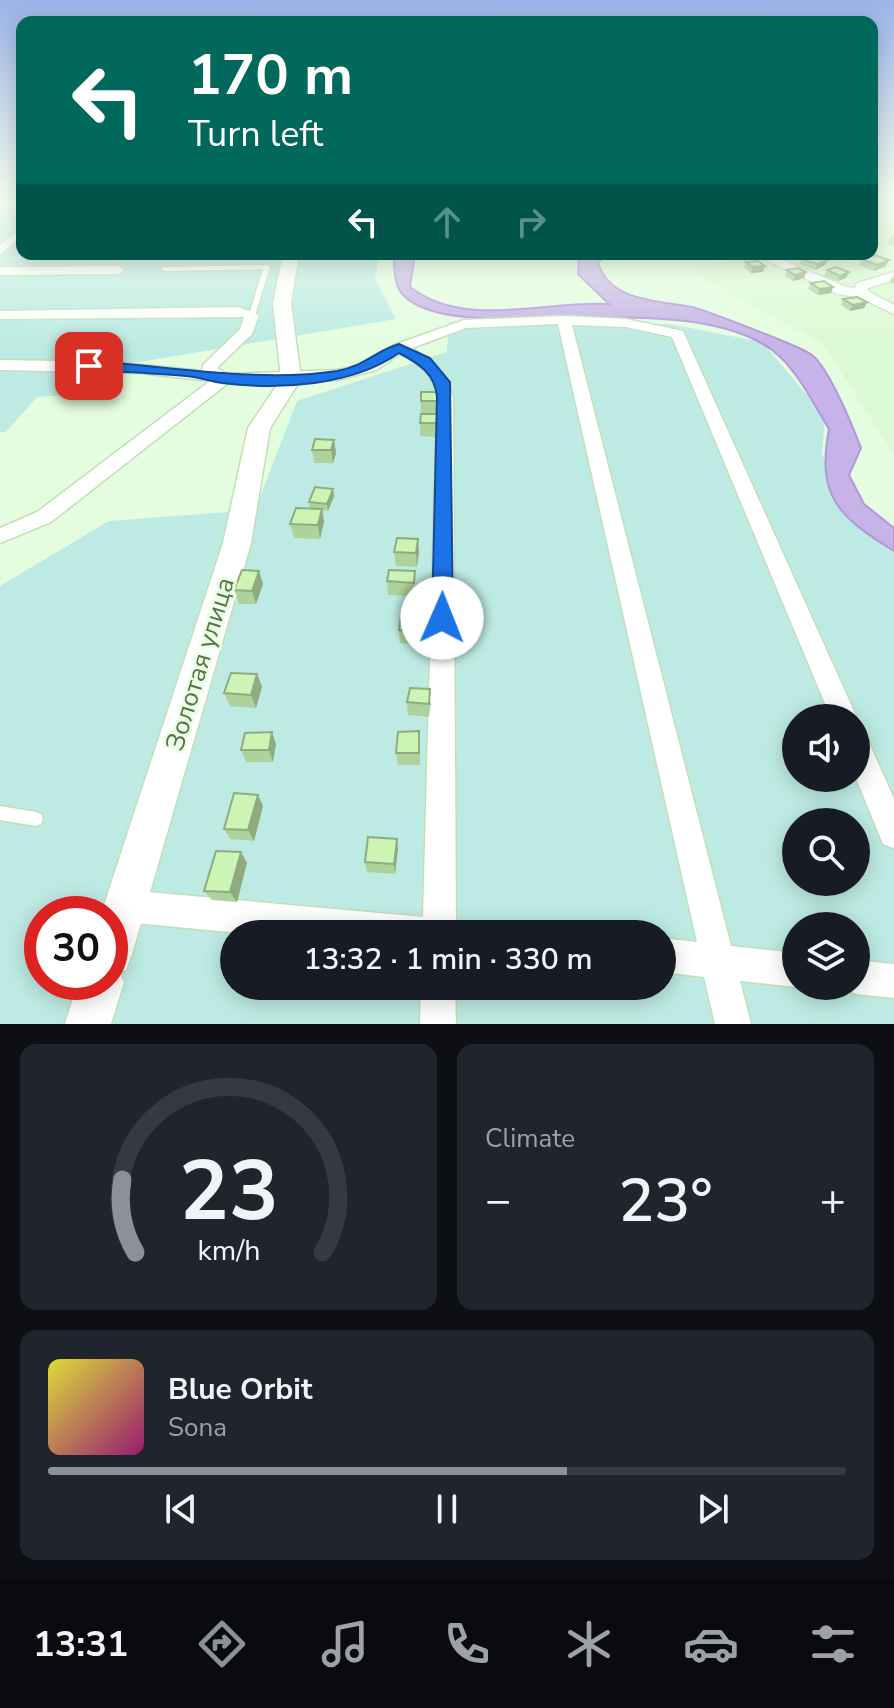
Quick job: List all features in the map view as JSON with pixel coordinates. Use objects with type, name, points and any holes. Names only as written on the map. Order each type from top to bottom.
[{"type":"street","points":[[290,260],[282,303],[291,379]]},
{"type":"street","points":[[773,260],[843,291],[861,293],[894,310]]},
{"type":"street","points":[[0,271],[118,270]]},
{"type":"street","points":[[861,293],[862,286],[894,276]]},
{"type":"street","points":[[0,315],[238,311],[252,315],[247,331],[208,368],[223,379]]},
{"type":"street","points":[[0,365],[89,366],[191,372],[223,379],[291,379],[338,375],[371,367],[399,348],[464,324],[564,320],[626,323],[678,334],[838,704]]},
{"type":"street","points":[[564,320],[733,1024]]},
{"type":"street","points":[[399,348],[432,367],[443,382],[445,397],[439,920]]},
{"type":"street","points":[[0,536],[44,517],[223,379]]},
{"type":"street","name":"Золотая улица","points":[[128,896],[237,543],[259,428],[291,379]]},
{"type":"street","points":[[870,777],[894,833]]},
{"type":"street","points":[[128,906],[276,920]]},
{"type":"street","points":[[676,956],[782,968]]},
{"type":"street","points":[[870,978],[894,981]]},
{"type":"street","points":[[88,1024],[95,1000]]},
{"type":"street","points":[[438,1000],[438,1024]]},
{"type":"lane","points":[[164,269],[267,267],[252,315]]},
{"type":"lane","points":[[0,813],[36,819]]},
{"type":"shaded area","points":[[0,249],[16,249],[16,260],[379,260],[375,279],[396,319],[103,368],[79,394],[37,397],[6,432],[0,432]]},
{"type":"shaded area","points":[[878,249],[894,249],[894,455],[823,344],[694,273],[726,260],[878,260]]},
{"type":"shaded area","points":[[394,260],[414,260],[410,287],[432,300],[456,307],[506,310],[609,304],[578,274],[579,260],[601,260],[598,263],[604,276],[624,292],[692,307],[805,351],[819,362],[846,413],[861,448],[849,475],[864,504],[894,528],[894,551],[859,527],[836,503],[826,472],[829,429],[797,376],[772,350],[732,331],[683,321],[470,317],[430,310],[403,295],[396,281]]},
{"type":"shaded area","points":[[449,322],[670,324],[762,342],[825,416],[822,454],[846,509],[894,547],[894,1024],[0,1024],[0,586],[109,521],[255,510],[297,401],[447,352]]},
{"type":"building","points":[[878,256],[889,260],[877,265],[864,260],[878,260]]},
{"type":"building","points":[[805,260],[828,260],[817,264]]},
{"type":"building","points":[[758,261],[765,266],[753,267],[746,262]]},
{"type":"building","points":[[835,267],[849,272],[840,276],[827,270]]},
{"type":"building","points":[[798,268],[806,272],[795,275],[787,270]]},
{"type":"building","points":[[824,281],[833,287],[820,289],[811,283]]},
{"type":"building","points":[[857,297],[867,302],[853,305],[843,299]]},
{"type":"building","points":[[421,392],[439,392],[438,401],[421,401]]},
{"type":"building","points":[[421,414],[439,414],[438,423],[420,423]]},
{"type":"building","points":[[315,439],[334,440],[331,450],[312,450]]},
{"type":"building","points":[[315,487],[333,489],[327,504],[309,502]]},
{"type":"building","points":[[296,508],[322,509],[318,525],[290,524]]},
{"type":"building","points":[[397,538],[418,539],[416,553],[394,552]]},
{"type":"building","points":[[242,570],[259,571],[252,591],[234,590]]},
{"type":"building","points":[[389,570],[415,571],[414,583],[387,581]]},
{"type":"building","points":[[401,616],[425,617],[424,631],[399,630]]},
{"type":"building","points":[[231,673],[257,674],[251,695],[224,693]]},
{"type":"building","points":[[410,688],[430,689],[429,704],[407,702]]},
{"type":"building","points":[[419,731],[419,753],[396,753],[398,732]]},
{"type":"building","points":[[272,732],[269,750],[241,750],[245,733]]},
{"type":"building","points":[[234,793],[258,795],[248,830],[224,829]]},
{"type":"building","points":[[368,837],[397,839],[394,864],[365,862]]},
{"type":"building","points":[[216,851],[241,852],[230,892],[204,891]]},
{"type":"route","points":[[89,366],[191,372],[223,379],[291,379],[338,375],[371,367],[399,348],[425,361],[443,382],[445,397],[442,618]]}]
